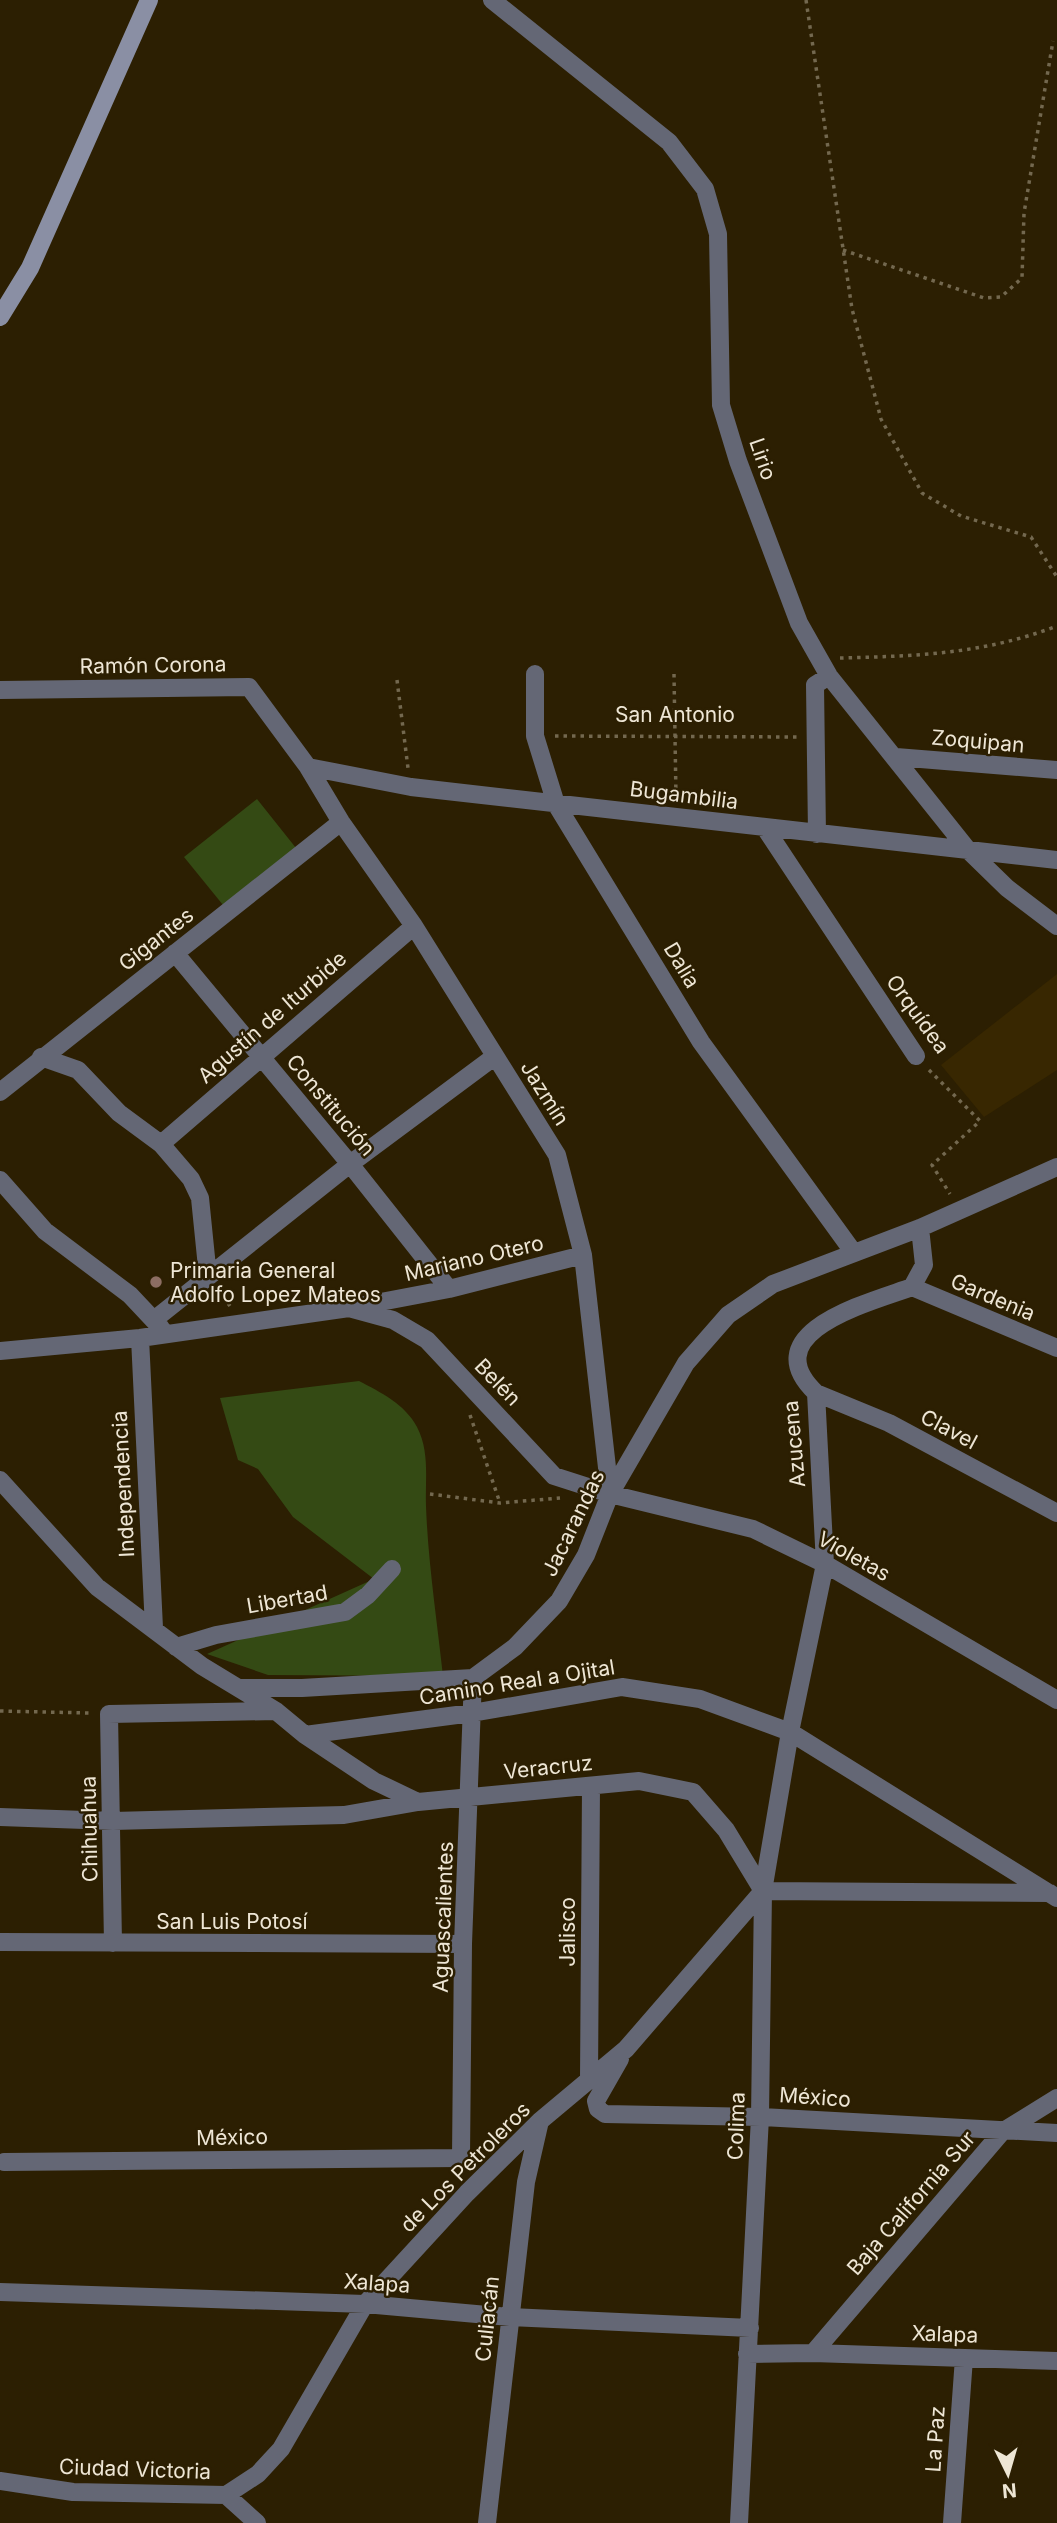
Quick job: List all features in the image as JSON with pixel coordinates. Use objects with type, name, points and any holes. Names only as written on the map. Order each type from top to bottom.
[{"type":"main road","points":[[0,317],[30,268],[149,0]]},
{"type":"street","name":"Lirio","points":[[492,0],[668,142],[705,189],[718,234],[721,405],[779,572],[817,659],[968,850],[1007,888],[1057,926]]},
{"type":"street","name":"Dalia","points":[[535,674],[535,736],[556,804],[701,1042],[854,1253]]},
{"type":"street","points":[[817,834],[815,685],[830,676]]},
{"type":"street","name":"Ramón Corona","points":[[0,690],[249,687],[308,767]]},
{"type":"street","name":"Zoquipan","points":[[896,757],[1057,770]]},
{"type":"street","name":"Bugambilia","points":[[308,767],[411,787],[1057,860]]},
{"type":"street","name":"Jazmín","points":[[308,767],[341,822],[414,926],[557,1155],[583,1255],[610,1494]]},
{"type":"street","name":"Gigantes","points":[[0,1092],[341,822]]},
{"type":"street","name":"Orquídea","points":[[765,828],[916,1056]]},
{"type":"street","name":"Agustín de Iturbide","points":[[161,1144],[414,926]]},
{"type":"street","name":"Constitución","points":[[175,953],[350,1164],[449,1289]]},
{"type":"street","points":[[0,1180],[46,1231],[160,1326],[208,1277],[350,1164],[495,1057]]},
{"type":"street","points":[[41,1058],[78,1070],[119,1113],[161,1144],[191,1179],[200,1198],[208,1277]]},
{"type":"street","name":"Jacarandas","points":[[473,1678],[515,1647],[559,1601],[586,1555],[610,1494],[686,1363],[728,1315],[773,1284],[920,1228],[1057,1167]]},
{"type":"street","points":[[912,1287],[924,1265],[920,1228]]},
{"type":"street","name":"Mariano Otero","points":[[0,1351],[140,1338],[160,1326],[242,1323],[349,1308],[449,1289],[583,1255]]},
{"type":"street","name":"Gardenia","points":[[912,1287],[1057,1348]]},
{"type":"street","name":"Azucena","points":[[790,1732],[825,1564],[816,1393],[803,1381],[797,1354],[803,1343],[825,1320],[912,1287]]},
{"type":"street","name":"Belén","points":[[349,1308],[393,1320],[427,1340],[554,1476],[610,1494]]},
{"type":"street","name":"Independencia","points":[[140,1338],[153,1628]]},
{"type":"street","name":"Clavel","points":[[816,1393],[889,1423],[1057,1513]]},
{"type":"street","points":[[0,1480],[97,1587],[176,1647],[276,1711],[305,1735],[374,1781],[418,1802]]},
{"type":"street","name":"Violetas","points":[[610,1494],[752,1529],[825,1564],[1057,1700]]},
{"type":"street","name":"Libertad","points":[[176,1647],[216,1635],[345,1612],[368,1595],[392,1569]]},
{"type":"street","points":[[241,1688],[302,1688],[473,1678]]},
{"type":"street","name":"Aguascalientes","points":[[461,2158],[463,1944],[473,1678]]},
{"type":"street","name":"Camino Real a Ojital","points":[[305,1735],[472,1713],[622,1687],[700,1699],[790,1732],[1053,1895]]},
{"type":"street","points":[[110,1714],[276,1711]]},
{"type":"street","name":"Chihuahua","points":[[110,1714],[113,1943]]},
{"type":"street","name":"Colima","points":[[740,2523],[760,2117],[764,1891],[790,1732]]},
{"type":"street","name":"Veracruz","points":[[0,1817],[113,1821],[344,1815],[418,1802],[639,1781],[693,1792],[726,1830],[764,1891]]},
{"type":"street","name":"Jalisco","points":[[589,2079],[591,1786]]},
{"type":"street","points":[[764,1891],[1053,1895]]},
{"type":"street","name":"de Los Petroleros","points":[[226,2494],[258,2474],[281,2449],[365,2304],[467,2193],[540,2122],[626,2049],[764,1891]]},
{"type":"street","name":"San Luis Potosí","points":[[0,1942],[463,1944]]},
{"type":"street","name":"México","points":[[626,2049],[596,2101],[598,2109],[606,2114],[760,2117],[1057,2133]]},
{"type":"street","name":"Baja California Sur","points":[[813,2353],[1002,2132],[1057,2098]]},
{"type":"street","name":"Culiacán","points":[[487,2523],[526,2182],[540,2122]]},
{"type":"street","name":"México","points":[[4,2162],[461,2158]]},
{"type":"street","name":"Xalapa","points":[[0,2292],[365,2304],[510,2317],[750,2328]]},
{"type":"street","name":"Xalapa","points":[[747,2354],[813,2353],[1057,2361]]},
{"type":"street","name":"La Paz","points":[[952,2523],[964,2358]]},
{"type":"street","name":"Ciudad Victoria","points":[[0,2481],[73,2492],[226,2494],[257,2523]]},
{"type":"path","points":[[806,0],[852,309],[881,419],[922,493],[961,516],[1031,537],[1057,577]]},
{"type":"path","points":[[843,250],[984,298],[1001,298],[1022,278],[1024,213],[1052,41]]},
{"type":"path","points":[[817,659],[929,656],[984,649],[1057,626]]},
{"type":"path","points":[[674,674],[676,817]]},
{"type":"path","points":[[397,680],[411,787]]},
{"type":"path","name":"San Antonio","points":[[535,736],[815,737]]},
{"type":"path","name":"Orquídea","points":[[916,1056],[980,1121],[933,1165],[960,1210]]},
{"type":"path","points":[[208,1277],[242,1323]]},
{"type":"path","points":[[467,1407],[500,1503]]},
{"type":"path","points":[[430,1494],[500,1503],[569,1497]]},
{"type":"path","points":[[0,1711],[110,1714]]},
{"type":"shaded area","points":[[1057,974],[1057,1070],[984,1117],[941,1065]]},
{"type":"green space","points":[[257,799],[296,848],[223,905],[184,857]]},
{"type":"green space","points":[[359,1381],[383,1394],[406,1412],[417,1427],[424,1446],[429,1548],[443,1676],[268,1675],[207,1654],[374,1579],[293,1517],[258,1469],[238,1460],[220,1398]]},
{"type":"place","name":"Primaria General Adolfo Lopez Mateos","points":[[156,1282]]}]
